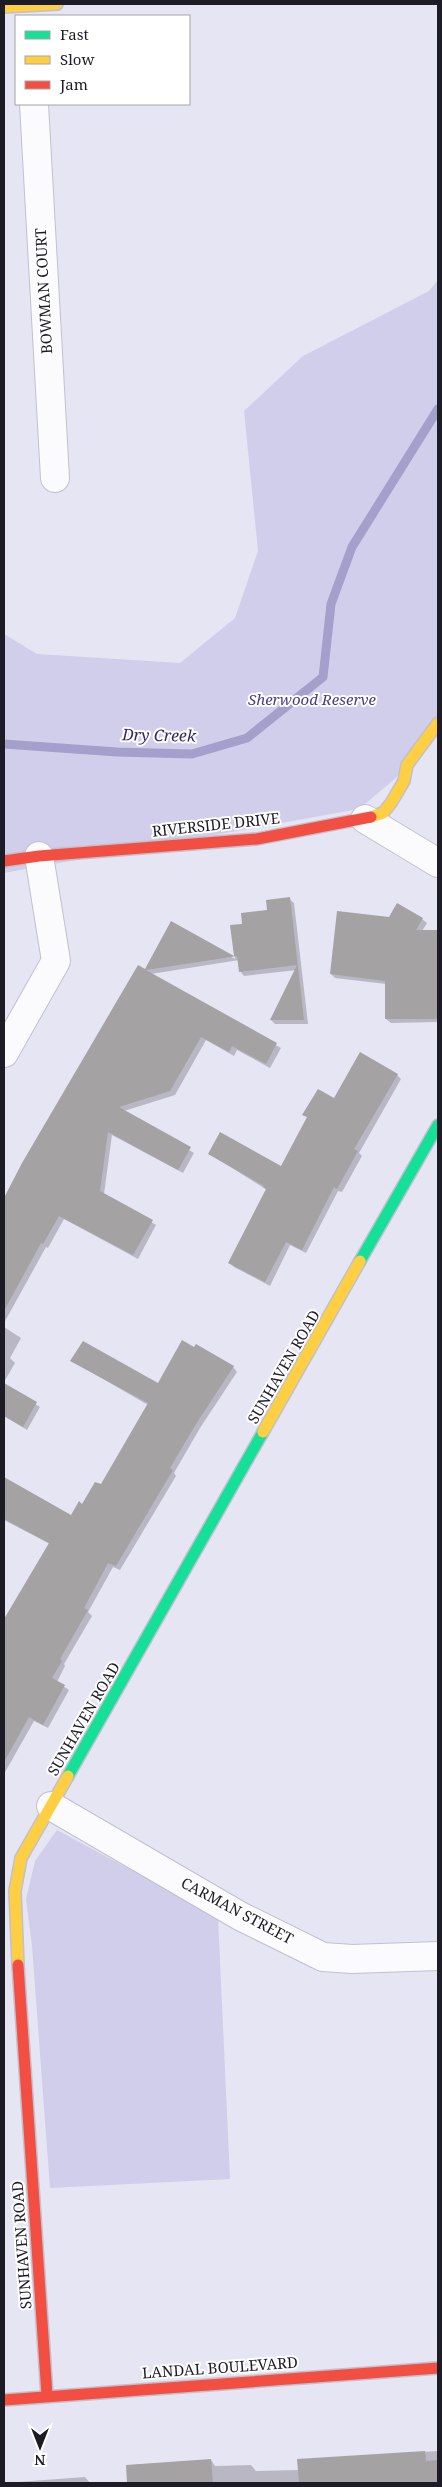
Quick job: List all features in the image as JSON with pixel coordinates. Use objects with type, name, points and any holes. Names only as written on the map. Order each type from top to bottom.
[{"type":"street","points":[[21,10],[57,4]]},
{"type":"street","name":"BOWMAN COURT","points":[[34,105],[55,478]]},
{"type":"street","name":"RIVERSIDE DRIVE","points":[[4,861],[39,856],[256,839],[365,819],[383,812],[391,802],[404,781],[407,765],[438,723]]},
{"type":"street","points":[[365,819],[438,863]]},
{"type":"street","points":[[4,1053],[56,961],[39,856]]},
{"type":"street","name":"SUNHAVEN ROAD","points":[[47,2395],[15,1891],[21,1858],[438,1125]]},
{"type":"street","name":"CARMAN STREET","points":[[52,1806],[240,1916],[323,1957],[352,1959],[438,1956]]},
{"type":"street","name":"LANDAL BOULEVARD","points":[[4,2400],[47,2395],[438,2368]]},
{"type":"green space","name":"Sherwood Reserve","points":[[438,280],[438,722],[397,777],[359,809],[4,873],[4,634],[37,654],[180,663],[235,618],[258,551],[244,411],[303,356],[429,291]]},
{"type":"green space","points":[[57,1830],[218,1917],[230,2179],[50,2188],[32,1946],[26,1899],[35,1861]]},
{"type":"building","points":[[290,897],[304,1020],[270,1020],[297,965],[239,972],[237,956],[146,970],[277,1043],[266,1064],[232,1046],[229,1052],[201,1037],[170,1091],[119,1107],[191,1147],[178,1170],[108,1132],[100,1191],[153,1220],[133,1255],[59,1216],[43,1244],[41,1243],[4,1311],[4,1198],[22,1163],[138,965],[145,969],[171,921],[234,956],[230,925],[242,924],[241,913],[267,910],[266,900]]},
{"type":"building","points":[[397,903],[423,918],[416,930],[438,930],[438,1019],[385,1019],[385,981],[330,974],[337,911],[389,917]]},
{"type":"building","points":[[360,1052],[398,1074],[354,1149],[358,1151],[337,1189],[334,1187],[302,1250],[286,1242],[265,1282],[228,1263],[266,1189],[264,1186],[208,1154],[220,1132],[281,1166],[307,1117],[302,1115],[318,1089],[334,1098]]},
{"type":"building","points":[[182,1340],[194,1347],[196,1344],[234,1366],[170,1468],[173,1470],[116,1566],[108,1563],[84,1608],[88,1610],[60,1659],[62,1661],[52,1678],[65,1685],[43,1725],[29,1717],[4,1762],[4,1619],[49,1543],[4,1519],[4,1477],[71,1515],[79,1501],[82,1504],[95,1482],[101,1484],[148,1403],[70,1361],[83,1341],[158,1383]]},
{"type":"building","points":[[4,1383],[37,1402],[23,1427],[4,1416]]},
{"type":"building","points":[[425,2451],[426,2461],[438,2460],[438,2483],[299,2483],[297,2459]]},
{"type":"building","points":[[211,2459],[213,2483],[127,2483],[126,2465]]},
{"type":"waterway","name":"Dry Creek","points":[[4,744],[117,752],[192,754],[247,738],[323,677],[331,604],[352,547],[438,409]]},
{"type":"traffic: fast","points":[[360,1261],[438,1125]]},
{"type":"traffic: fast","points":[[68,1776],[263,1432]]},
{"type":"traffic: slow","points":[[4,7],[57,4]]},
{"type":"traffic: slow","points":[[371,817],[383,813],[391,803],[404,781],[407,765],[438,723]]},
{"type":"traffic: slow","points":[[263,1432],[360,1261]]},
{"type":"traffic: slow","points":[[18,1965],[15,1891],[21,1858],[68,1776]]},
{"type":"traffic: jam","points":[[4,861],[39,856],[257,839],[371,817]]},
{"type":"traffic: jam","points":[[18,1965],[47,2395]]},
{"type":"traffic: jam","points":[[4,2400],[438,2368]]}]
